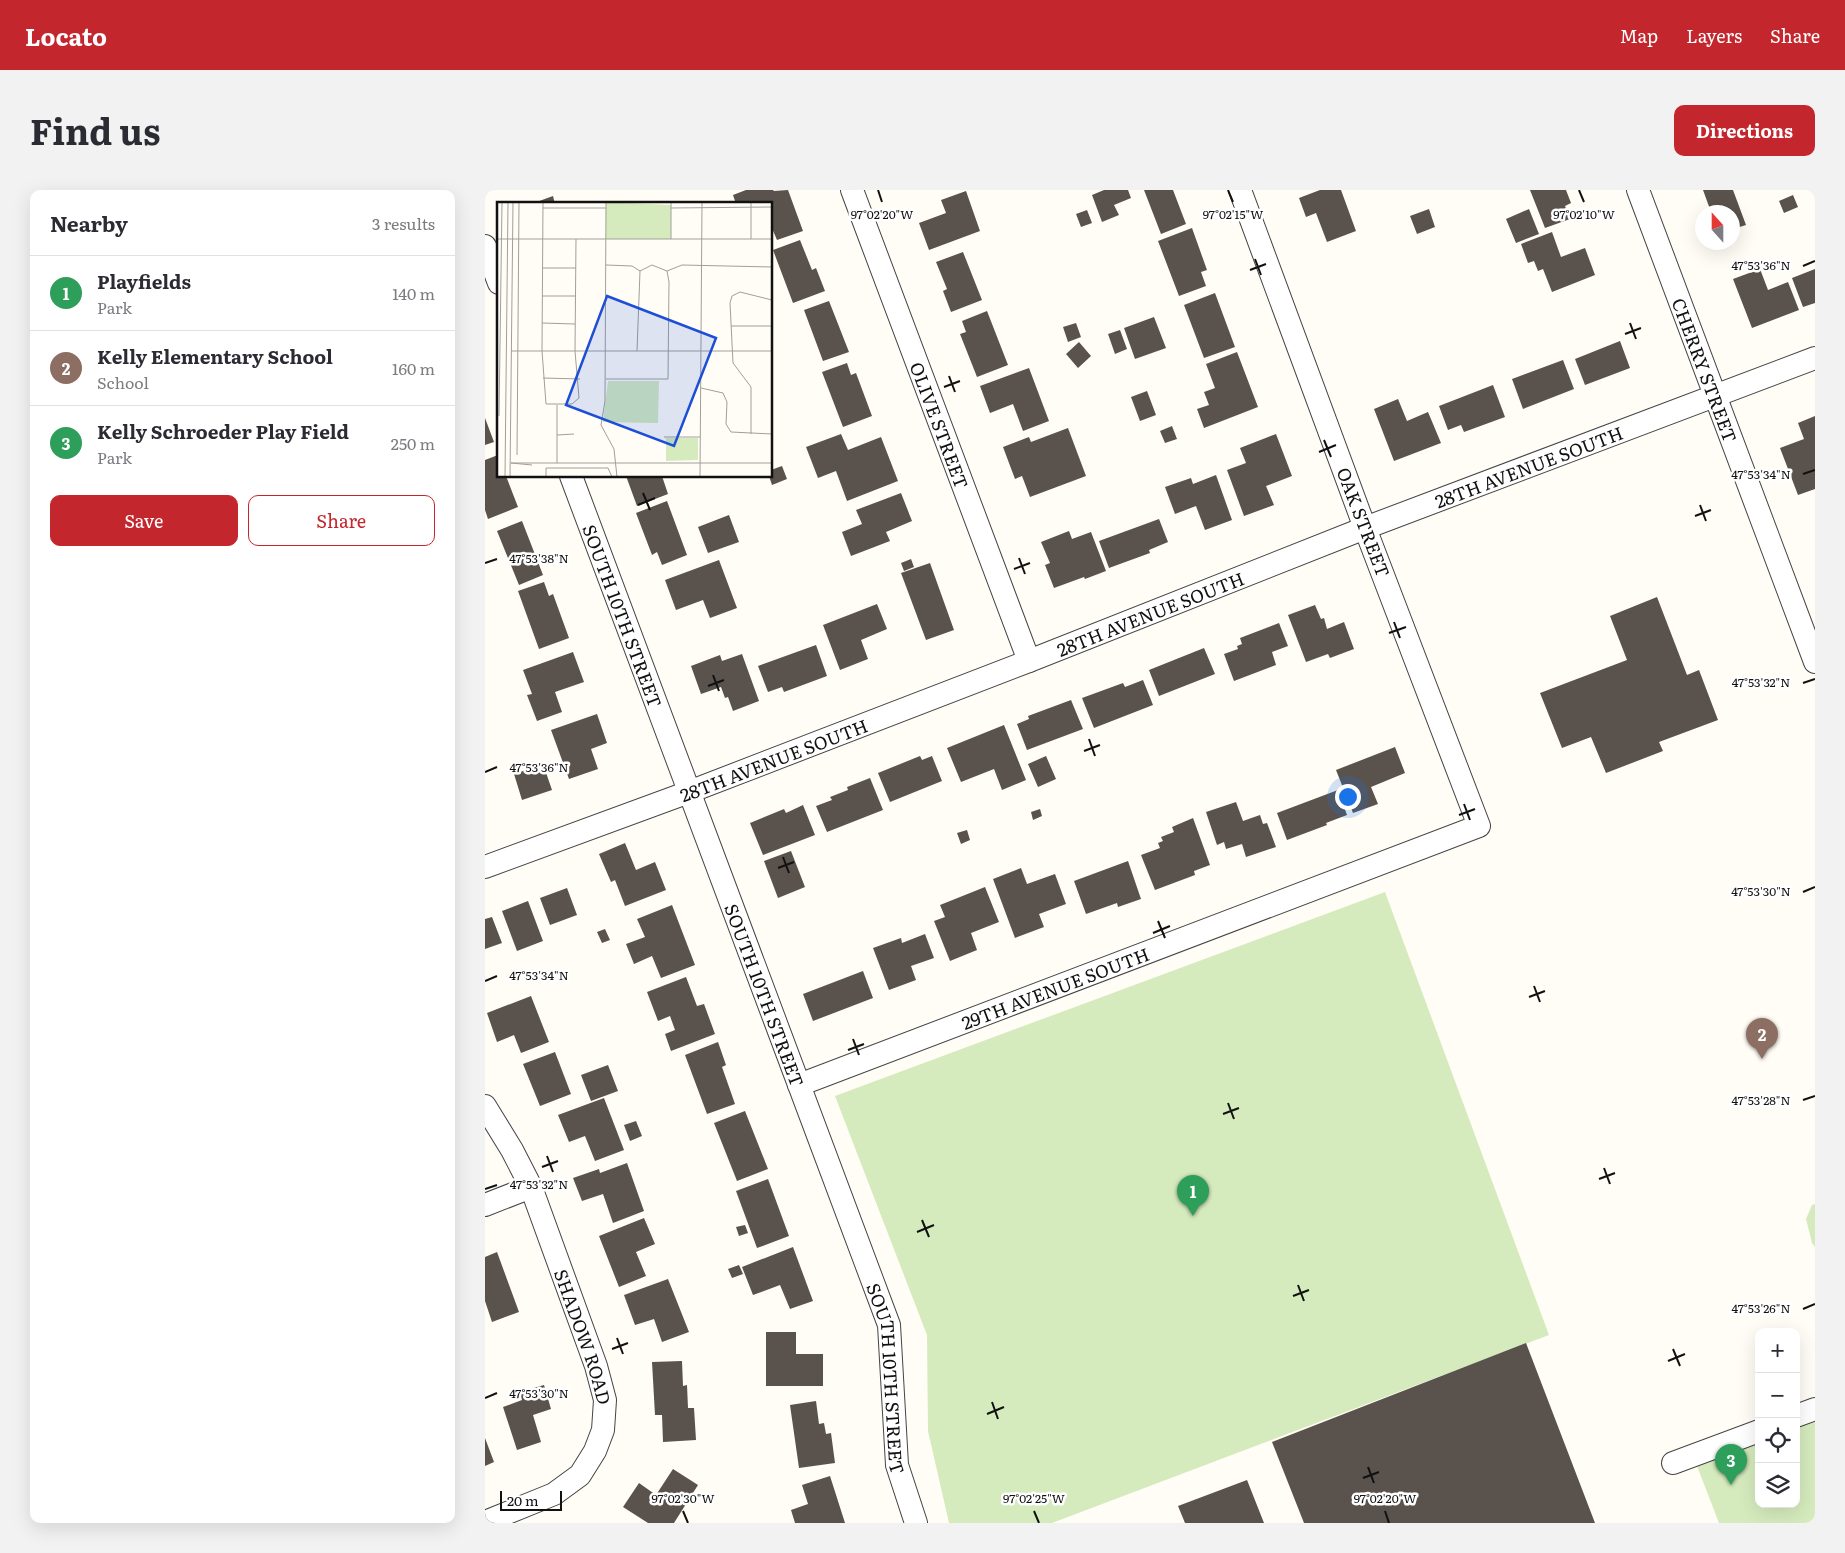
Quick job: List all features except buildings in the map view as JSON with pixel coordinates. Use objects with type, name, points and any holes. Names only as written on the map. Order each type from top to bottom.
[{"type":"street","name":"OLIVE STREET","points":[[853,190],[1029,661]]},
{"type":"street","name":"OAK STREET","points":[[1240,190],[1365,528],[1479,826]]},
{"type":"street","name":"CHERRY STREET","points":[[1638,190],[1815,662]]},
{"type":"street","points":[[485,246],[497,278]]},
{"type":"street","name":"28TH AVENUE SOUTH","points":[[485,867],[689,792],[1029,661],[1365,528],[1815,358]]},
{"type":"street","name":"SOUTH 10TH STREET","points":[[572,478],[889,1325],[897,1465],[916,1523]]},
{"type":"street","name":"29TH AVENUE SOUTH","points":[[799,1085],[1479,826]]},
{"type":"street","name":"SHADOW ROAD","points":[[485,1106],[512,1150],[531,1187],[596,1366],[605,1400],[603,1430],[595,1451],[580,1475],[555,1494],[485,1522]]},
{"type":"street","points":[[485,1205],[531,1187]]},
{"type":"street","points":[[1800,1415],[1815,1409]]},
{"type":"street","points":[[1673,1463],[1755,1432]]},
{"type":"green space","points":[[1385,892],[1549,1335],[1052,1523],[949,1523],[928,1431],[927,1335],[835,1096]]},
{"type":"green space","points":[[1815,1204],[1815,1247],[1812,1243],[1806,1219],[1812,1205]]},
{"type":"green space","points":[[1815,1421],[1815,1523],[1719,1523],[1697,1466],[1755,1444],[1755,1508],[1800,1508],[1800,1427]]},
{"type":"place","name":"Kelly Elementary School","points":[[1762,1059]]},
{"type":"place","name":"Playfields","points":[[1193,1216]]},
{"type":"place","name":"Kelly Schroeder Play Field","points":[[1731,1485]]}]
